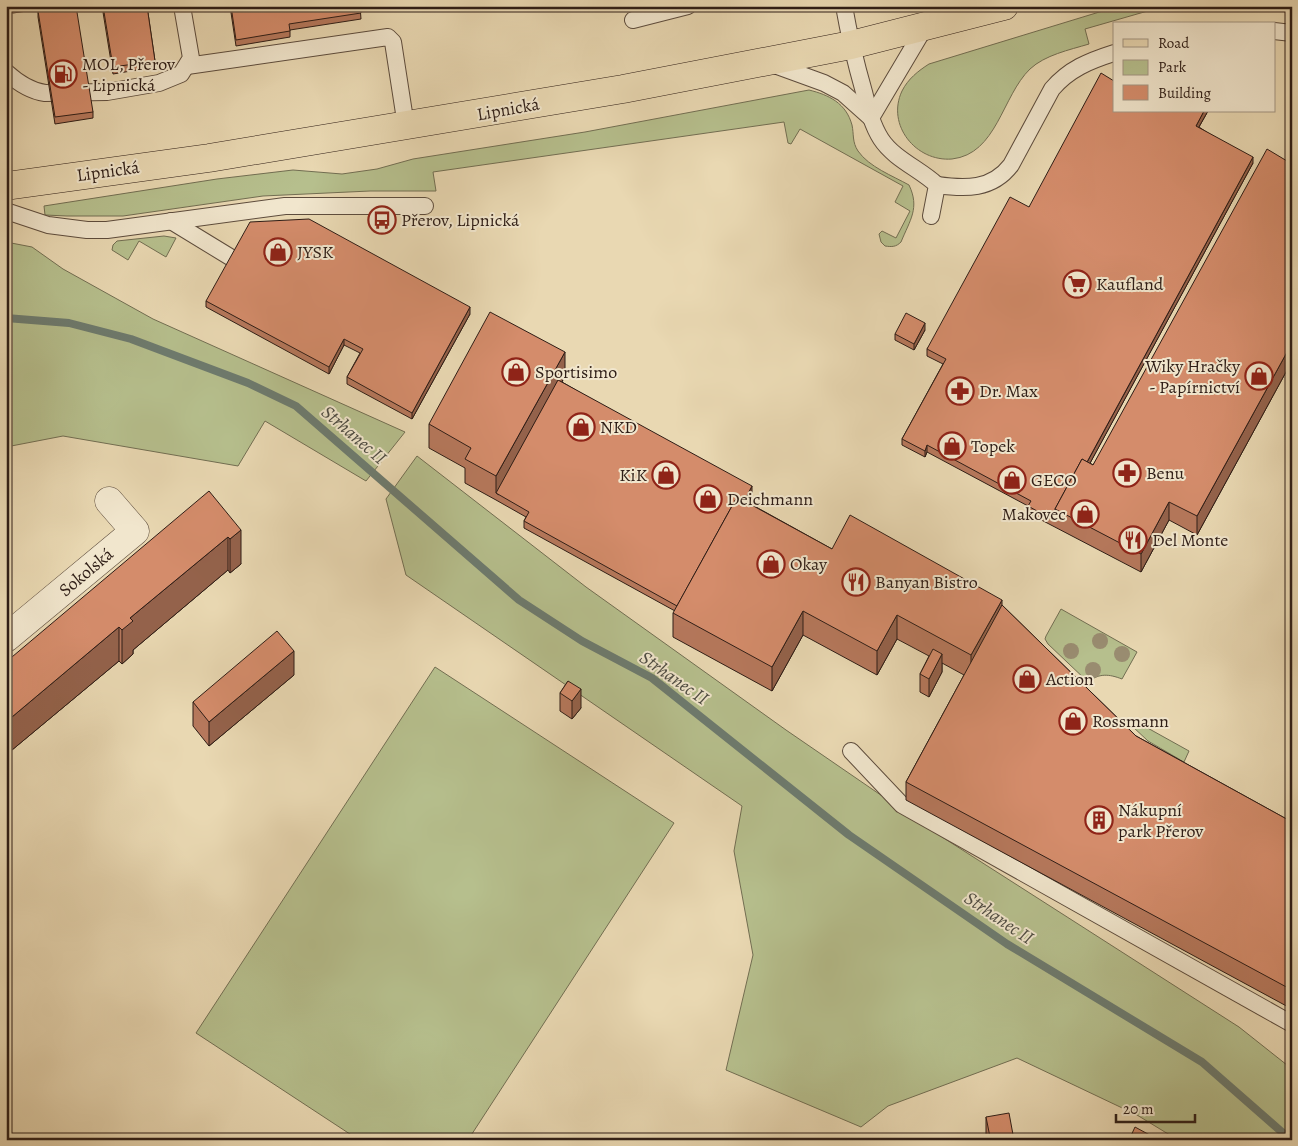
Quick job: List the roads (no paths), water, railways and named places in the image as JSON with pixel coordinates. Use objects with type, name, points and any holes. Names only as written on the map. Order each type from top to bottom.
[{"type":"main road","name":"Lipnická","points":[[6,186],[209,158],[623,90],[851,45],[1004,6]]},
{"type":"street","name":"Sokolská","points":[[6,638],[135,531],[109,501]]},
{"type":"lane","points":[[6,72],[37,92],[45,93],[107,92],[159,83],[181,74],[192,58],[182,6]]},
{"type":"lane","points":[[633,20],[688,6]]},
{"type":"lane","points":[[844,6],[851,45],[871,118],[881,139],[895,154],[929,177],[937,185],[959,188],[978,186],[1004,174],[1011,165],[1052,89],[1059,81],[1078,66],[1113,53]]},
{"type":"lane","points":[[871,118],[925,27]]},
{"type":"lane","points":[[1276,31],[1292,32]]},
{"type":"lane","points":[[187,66],[388,37],[393,42],[406,126]]},
{"type":"lane","points":[[764,62],[824,83],[843,93],[871,118]]},
{"type":"lane","points":[[931,216],[937,185]]},
{"type":"lane","points":[[6,212],[48,225],[87,230],[107,230],[127,229],[171,221],[284,206],[425,206]]},
{"type":"lane","points":[[171,221],[230,257]]},
{"type":"lane","points":[[851,751],[902,805],[1292,1024]]},
{"type":"waterway","name":"Strhanec II","points":[[6,318],[69,323],[131,339],[248,383],[296,406],[519,600],[582,641],[652,678],[849,835],[1007,944],[1202,1062],[1291,1140]]},
{"type":"place","name":"MOL, Přerov - Lipnická","points":[[63,74]]},
{"type":"place","name":"Přerov, Lipnická","points":[[382,220]]},
{"type":"place","name":"JYSK","points":[[278,252]]},
{"type":"place","name":"Kaufland","points":[[1077,284]]},
{"type":"place","name":"Sportisimo","points":[[516,372]]},
{"type":"place","name":"Wiky Hračky - Papírnictví","points":[[1259,376]]},
{"type":"place","name":"Dr. Max","points":[[960,391]]},
{"type":"place","name":"NKD","points":[[581,427]]},
{"type":"place","name":"Topek","points":[[952,446]]},
{"type":"place","name":"Benu","points":[[1127,473]]},
{"type":"place","name":"KiK","points":[[666,475]]},
{"type":"place","name":"GECO","points":[[1012,480]]},
{"type":"place","name":"Deichmann","points":[[708,499]]},
{"type":"place","name":"Makovec","points":[[1085,514]]},
{"type":"place","name":"Del Monte","points":[[1133,540]]},
{"type":"place","name":"Okay","points":[[771,564]]},
{"type":"place","name":"Banyan Bistro","points":[[856,582]]},
{"type":"place","name":"Action","points":[[1027,679]]},
{"type":"place","name":"Rossmann","points":[[1073,721]]},
{"type":"place","name":"Nákupní park Přerov","points":[[1099,820]]}]
